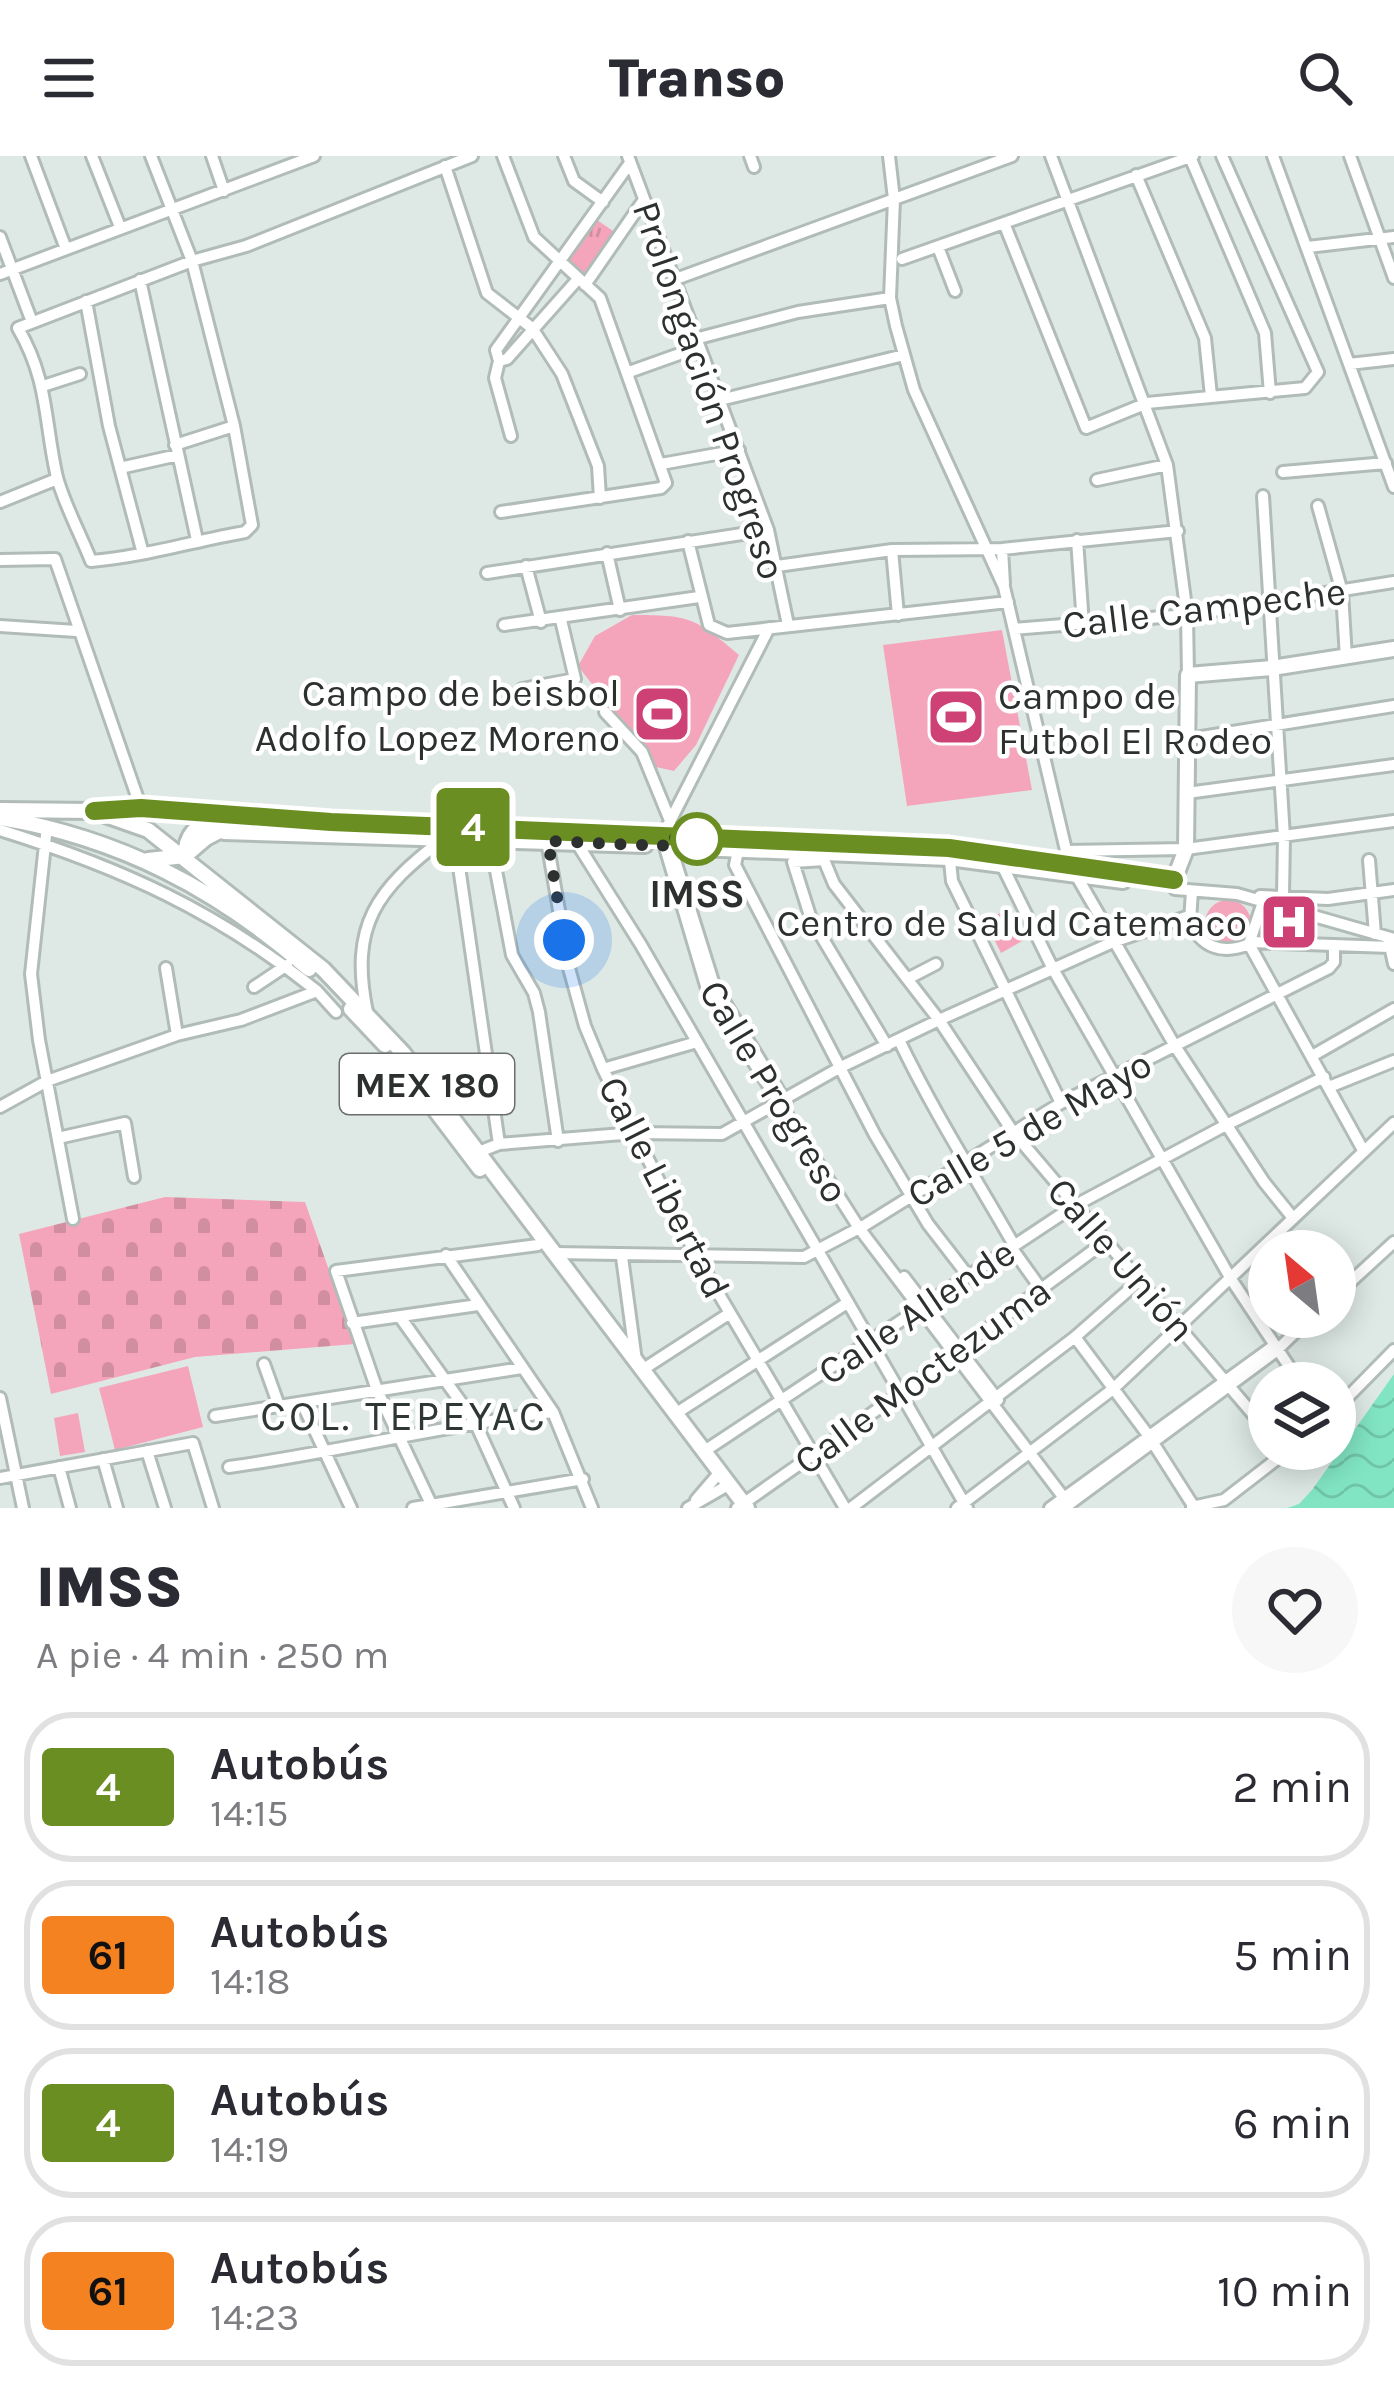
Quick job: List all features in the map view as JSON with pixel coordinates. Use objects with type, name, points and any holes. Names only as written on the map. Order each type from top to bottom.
[{"type":"main road","points":[[666,835],[738,850],[949,853],[1070,862],[1174,884],[1186,849],[1188,675],[1394,649]]},
{"type":"main road","points":[[94,811],[141,808],[228,824],[449,839],[575,837]]},
{"type":"main road","name":"MEX 180","points":[[0,814],[94,811],[148,830],[185,856],[379,1037],[554,1253],[704,1451],[720,1481]]},
{"type":"main road","name":"MEX 180","points":[[0,814],[68,831],[190,883],[367,1012],[538,1245],[741,1507]]},
{"type":"main road","points":[[143,860],[185,856],[228,824],[575,837],[666,835],[824,853]]},
{"type":"main road","points":[[185,856],[190,883]]},
{"type":"street","points":[[31,156],[66,249]]},
{"type":"street","points":[[92,156],[120,227]]},
{"type":"street","points":[[18,328],[36,359],[43,386],[57,479],[91,561],[245,532],[252,525],[234,426],[192,260],[151,156]]},
{"type":"street","points":[[212,156],[224,191]]},
{"type":"street","points":[[6,272],[314,156]]},
{"type":"street","points":[[0,335],[192,260],[246,246],[472,156]]},
{"type":"street","points":[[501,512],[665,486],[600,298],[526,226],[503,156]]},
{"type":"street","points":[[564,156],[574,181],[604,202]]},
{"type":"street","points":[[889,156],[894,200],[890,298],[904,355],[914,390],[1004,587]]},
{"type":"street","points":[[674,280],[1012,156]]},
{"type":"street","points":[[1051,156],[1167,465],[1178,531],[1188,675]]},
{"type":"street","points":[[902,259],[1191,156],[1265,333],[1270,393]]},
{"type":"street","points":[[1004,224],[1087,428],[1147,403],[1310,385],[1318,372],[1222,156]]},
{"type":"street","points":[[1273,156],[1394,482]]},
{"type":"street","points":[[1350,156],[1394,278]]},
{"type":"street","points":[[511,436],[495,378],[496,350],[604,202],[629,160]]},
{"type":"street","name":"Prolongación Progreso","points":[[629,160],[768,530],[788,625]]},
{"type":"street","points":[[445,166],[488,293],[532,328],[572,397],[598,466],[600,498]]},
{"type":"street","points":[[1136,176],[1205,338],[1211,397]]},
{"type":"street","points":[[499,361],[507,359],[532,328],[582,282],[644,200]]},
{"type":"street","points":[[0,237],[6,272],[32,322]]},
{"type":"street","points":[[1308,248],[1394,237]]},
{"type":"street","points":[[938,247],[955,291]]},
{"type":"street","points":[[140,280],[197,540]]},
{"type":"street","points":[[629,372],[697,343],[798,312],[890,298]]},
{"type":"street","points":[[86,301],[142,550]]},
{"type":"street","points":[[720,400],[904,355]]},
{"type":"street","points":[[1349,364],[1394,359]]},
{"type":"street","points":[[43,386],[80,374]]},
{"type":"street","points":[[120,468],[234,426]]},
{"type":"street","points":[[661,464],[739,450]]},
{"type":"street","points":[[1282,472],[1386,463]]},
{"type":"street","points":[[1097,480],[1167,465]]},
{"type":"street","points":[[0,502],[57,479]]},
{"type":"street","points":[[1262,496],[1284,837],[1283,895]]},
{"type":"street","points":[[1318,506],[1342,592],[1346,658]]},
{"type":"street","points":[[487,573],[768,530]]},
{"type":"street","points":[[777,566],[892,550],[1002,549],[1178,531]]},
{"type":"street","points":[[1077,540],[1083,624]]},
{"type":"street","points":[[688,541],[709,625],[727,633],[1008,602]]},
{"type":"street","points":[[1002,549],[1004,587],[1070,862],[1175,1046],[1293,1218]]},
{"type":"street","points":[[892,550],[898,614]]},
{"type":"street","points":[[607,553],[620,610]]},
{"type":"street","points":[[0,560],[55,559],[76,631],[141,808]]},
{"type":"street","points":[[526,566],[541,622]]},
{"type":"street","name":"Calle Campeche","points":[[1014,629],[1186,615],[1394,582]]},
{"type":"street","points":[[504,625],[699,598]]},
{"type":"street","points":[[519,692],[575,679],[561,620]]},
{"type":"street","points":[[0,626],[76,631]]},
{"type":"street","name":"Prolongación Progreso","points":[[666,835],[770,628]]},
{"type":"street","points":[[1189,739],[1394,706]]},
{"type":"street","name":"Calle Progreso","points":[[605,712],[642,752],[711,987],[862,1226],[1069,1502]]},
{"type":"street","points":[[1187,793],[1394,765]]},
{"type":"street","points":[[1070,862],[1394,821]]},
{"type":"street","points":[[47,826],[31,974],[73,1219]]},
{"type":"street","points":[[0,830],[128,874],[296,959],[336,1012]]},
{"type":"street","points":[[62,849],[68,831]]},
{"type":"street","points":[[575,837],[962,1506],[1113,1389],[1394,1124]]},
{"type":"street","points":[[490,838],[512,955],[534,992],[539,1012],[558,1141]]},
{"type":"street","points":[[367,1012],[360,967],[376,904],[390,883],[449,839],[499,1144]]},
{"type":"street","name":"Calle Libertad","points":[[548,841],[569,968],[603,1069],[697,1256],[848,1508]]},
{"type":"street","points":[[738,850],[735,865],[909,1194],[969,1277]]},
{"type":"street","points":[[824,853],[793,862],[811,919],[966,1159],[1041,1289]]},
{"type":"street","name":"Calle Unión","points":[[824,853],[834,884],[909,978],[1013,1132],[1248,1408]]},
{"type":"street","points":[[949,853],[952,881],[1061,1103]]},
{"type":"street","points":[[999,858],[1054,969],[1231,1279],[1286,1362]]},
{"type":"street","points":[[1370,860],[1375,934]]},
{"type":"street","points":[[1174,884],[1246,897],[1391,941]]},
{"type":"street","points":[[1192,890],[1189,916],[1194,931],[1208,945],[1229,951],[1250,943],[1391,941]]},
{"type":"street","points":[[1290,909],[1394,890]]},
{"type":"street","points":[[1246,897],[1328,899]]},
{"type":"street","points":[[1264,902],[1250,943],[1364,1150]]},
{"type":"street","points":[[473,1152],[499,1144],[635,1133],[722,1134],[841,1067],[939,1020],[1113,942],[1189,916]]},
{"type":"street","points":[[1391,941],[1394,964]]},
{"type":"street","name":"Calle 5 de Mayo","points":[[554,1253],[804,1257],[1061,1103],[1329,968],[1334,962],[1334,945]]},
{"type":"street","points":[[254,987],[296,959]]},
{"type":"street","points":[[909,978],[936,964]]},
{"type":"street","points":[[166,968],[177,1035]]},
{"type":"street","points":[[0,1108],[46,1081],[316,991]]},
{"type":"street","points":[[1312,1056],[1394,1009]]},
{"type":"street","points":[[603,1069],[697,1042]]},
{"type":"street","name":"Calle Allende","points":[[704,1451],[1074,1206],[1226,1124],[1326,1082],[1394,1060]]},
{"type":"street","points":[[58,1138],[125,1123],[134,1177]]},
{"type":"street","name":"Calle Moctezuma","points":[[741,1507],[1106,1240]]},
{"type":"street","points":[[1356,1277],[1394,1242]]},
{"type":"street","points":[[438,1505],[377,1390],[336,1271],[538,1245]]},
{"type":"street","points":[[446,1255],[554,1412],[592,1508]]},
{"type":"street","points":[[622,1257],[639,1366],[730,1313]]},
{"type":"street","points":[[848,1508],[1075,1337],[1139,1280]]},
{"type":"street","points":[[675,1414],[847,1303]]},
{"type":"street","points":[[352,1322],[478,1305]]},
{"type":"street","points":[[400,1317],[475,1422],[514,1508]]},
{"type":"street","points":[[1075,1337],[1150,1439],[1192,1508],[1224,1500],[1261,1470]]},
{"type":"street","points":[[1050,1508],[1069,1502],[1286,1338]]},
{"type":"street","points":[[1356,1390],[1394,1351]]},
{"type":"street","points":[[264,1364],[278,1406]]},
{"type":"street","points":[[215,1416],[521,1368]]},
{"type":"street","points":[[0,1398],[23,1508]]},
{"type":"street","points":[[303,1405],[351,1508]]},
{"type":"street","points":[[205,1474],[325,1454],[400,1434],[554,1412]]},
{"type":"street","points":[[0,1478],[193,1442],[213,1508]]},
{"type":"street","points":[[147,1451],[164,1508]]},
{"type":"street","points":[[103,1459],[117,1508]]},
{"type":"street","points":[[59,1467],[70,1508]]},
{"type":"street","points":[[413,1508],[584,1479]]},
{"type":"street","points":[[691,1506],[720,1481]]},
{"type":"green space","points":[[597,220],[616,233],[585,276],[566,259]]},
{"type":"green space","name":"Campo de beisbol Adolfo Lopez Moreno","points":[[632,615],[690,621],[739,655],[696,745],[674,771],[656,767],[578,666],[595,636]]},
{"type":"green space","name":"Campo de Futbol El Rodeo","points":[[1002,630],[1032,790],[907,806],[883,645]]},
{"type":"green space","points":[[1228,900],[1244,907],[1251,923],[1244,939],[1228,946],[1212,939],[1205,923],[1212,907]]},
{"type":"green space","points":[[1008,909],[1024,940],[1001,953],[985,921]]},
{"type":"green space","points":[[165,1197],[305,1202],[355,1344],[195,1357],[51,1394],[19,1234]]},
{"type":"green space","points":[[188,1366],[203,1427],[115,1450],[99,1388]]},
{"type":"green space","points":[[78,1413],[85,1452],[60,1456],[54,1418]]},
{"type":"water","points":[[1394,1374],[1394,1508],[1287,1508],[1299,1504],[1326,1470],[1356,1470],[1356,1428]]},
{"type":"bus line","name":"4","points":[[94,811],[141,808],[331,822],[949,848],[1174,880]]},
{"type":"place","name":"Campo de beisbol Adolfo Lopez Moreno","points":[[662,714]]},
{"type":"place","name":"Campo de Futbol El Rodeo","points":[[956,717]]},
{"type":"place","name":"IMSS","points":[[697,839]]},
{"type":"place","name":"Centro de Salud Catemaco","points":[[1289,922]]},
{"type":"district","name":"COL. TEPEYAC","points":[[404,1415]]},
{"type":"route","points":[[564,940],[548,841],[663,846],[662,837],[708,839],[697,839]]}]
